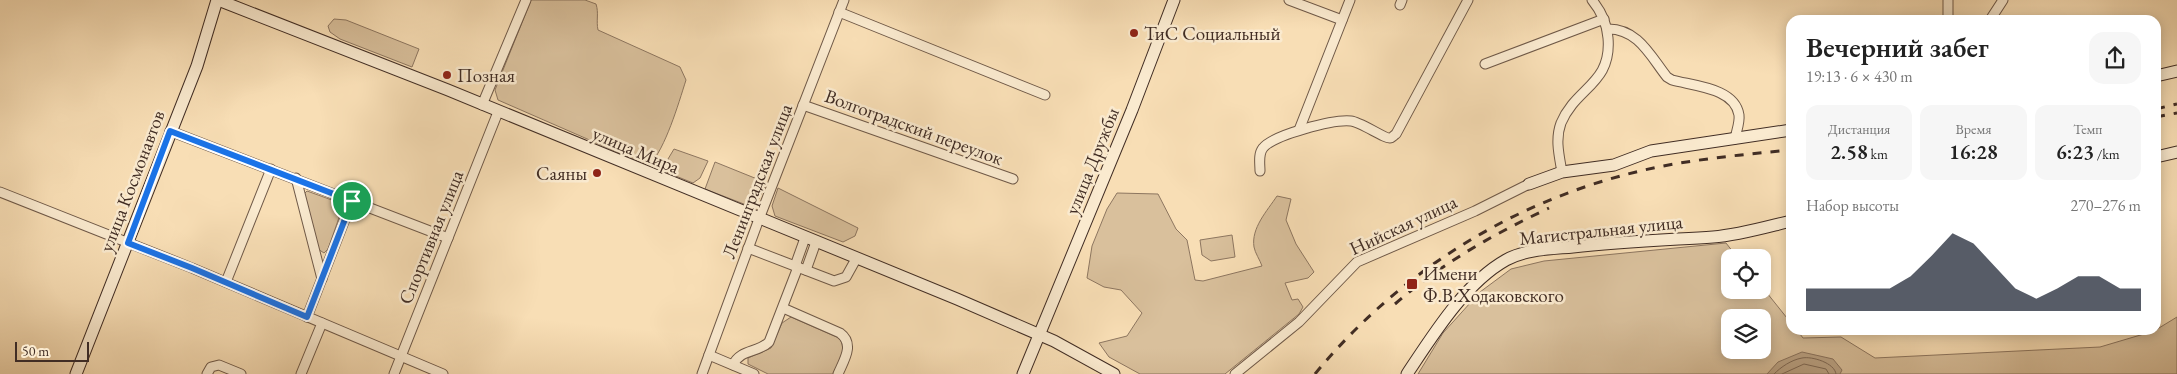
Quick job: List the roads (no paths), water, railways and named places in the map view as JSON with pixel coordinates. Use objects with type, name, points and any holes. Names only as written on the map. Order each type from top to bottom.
[{"type":"street","name":"улица Мира","points":[[217,0],[482,105],[856,258],[1039,335],[1114,374]]},
{"type":"street","name":"улица Космонавтов","points":[[76,374],[197,66],[217,0]]},
{"type":"street","points":[[482,105],[526,0]]},
{"type":"street","name":"Ленинградская улица","points":[[702,374],[759,219],[844,0]]},
{"type":"street","name":"улица Дружбы","points":[[1023,374],[1132,110],[1174,0]]},
{"type":"street","points":[[1289,0],[1342,20]]},
{"type":"street","points":[[1299,130],[1350,0]]},
{"type":"street","points":[[1260,171],[1260,154],[1263,148],[1277,139],[1299,130],[1349,121],[1361,123],[1386,138],[1392,138],[1402,123],[1468,0]]},
{"type":"street","points":[[1948,0],[1948,15]]},
{"type":"street","points":[[1993,15],[2003,0]]},
{"type":"street","points":[[1562,172],[1558,133],[1568,110],[1603,71],[1608,50],[1607,29],[1595,1]]},
{"type":"street","points":[[839,12],[1045,95]]},
{"type":"street","points":[[1485,64],[1604,19]]},
{"type":"street","points":[[1607,29],[1622,31],[1642,44],[1667,77],[1672,80],[1711,90],[1730,98],[1739,114],[1735,139]]},
{"type":"street","points":[[2161,75],[2177,71]]},
{"type":"street","name":"Волгоградский переулок","points":[[803,104],[1013,179]]},
{"type":"street","name":"Спортивная улица","points":[[394,374],[498,112]]},
{"type":"street","points":[[170,131],[448,238]]},
{"type":"street","points":[[1529,184],[1562,172],[1614,165],[1651,151],[1786,131]]},
{"type":"street","points":[[2161,156],[2177,152]]},
{"type":"street","points":[[226,282],[271,169]]},
{"type":"street","points":[[296,178],[322,279]]},
{"type":"street","name":"Нийская улица","points":[[1235,374],[1299,322],[1357,262],[1475,211],[1529,184]]},
{"type":"street","points":[[0,192],[226,282],[443,374]]},
{"type":"street","points":[[307,317],[352,201]]},
{"type":"street","name":"Магистральная улица","points":[[1407,374],[1433,336],[1475,283],[1508,259],[1527,252],[1545,250],[1612,243],[1716,236],[1786,222]]},
{"type":"street","points":[[800,268],[805,238]]},
{"type":"street","points":[[733,366],[740,356],[769,342],[800,268],[816,242]]},
{"type":"street","points":[[748,248],[830,280],[842,280],[852,270],[856,258]]},
{"type":"street","points":[[783,308],[840,332],[846,338],[848,351],[838,374]]},
{"type":"street","points":[[301,374],[322,323]]},
{"type":"street","points":[[709,355],[754,374]]},
{"type":"street","points":[[208,374],[211,367],[219,365],[241,374]]},
{"type":"water","points":[[1802,352],[1833,359],[1842,370],[1840,374],[1767,374],[1778,362]]},
{"type":"railway","points":[[2161,108],[2177,104]]},
{"type":"railway","points":[[2161,116],[2177,113]]},
{"type":"railway","points":[[1315,374],[1350,335],[1388,300],[1428,268],[1471,240],[1516,215],[1563,195],[1612,178],[1663,166],[1711,158],[1786,151]]},
{"type":"railway","points":[[1395,304],[1431,275],[1469,250],[1549,208]]},
{"type":"place","name":"ТиС Социальный","points":[[1134,33]]},
{"type":"place","name":"Позная","points":[[447,75]]},
{"type":"place","name":"Саяны","points":[[597,173]]},
{"type":"place","name":"Имени Ф.В.Ходаковского","points":[[1412,284]]}]
